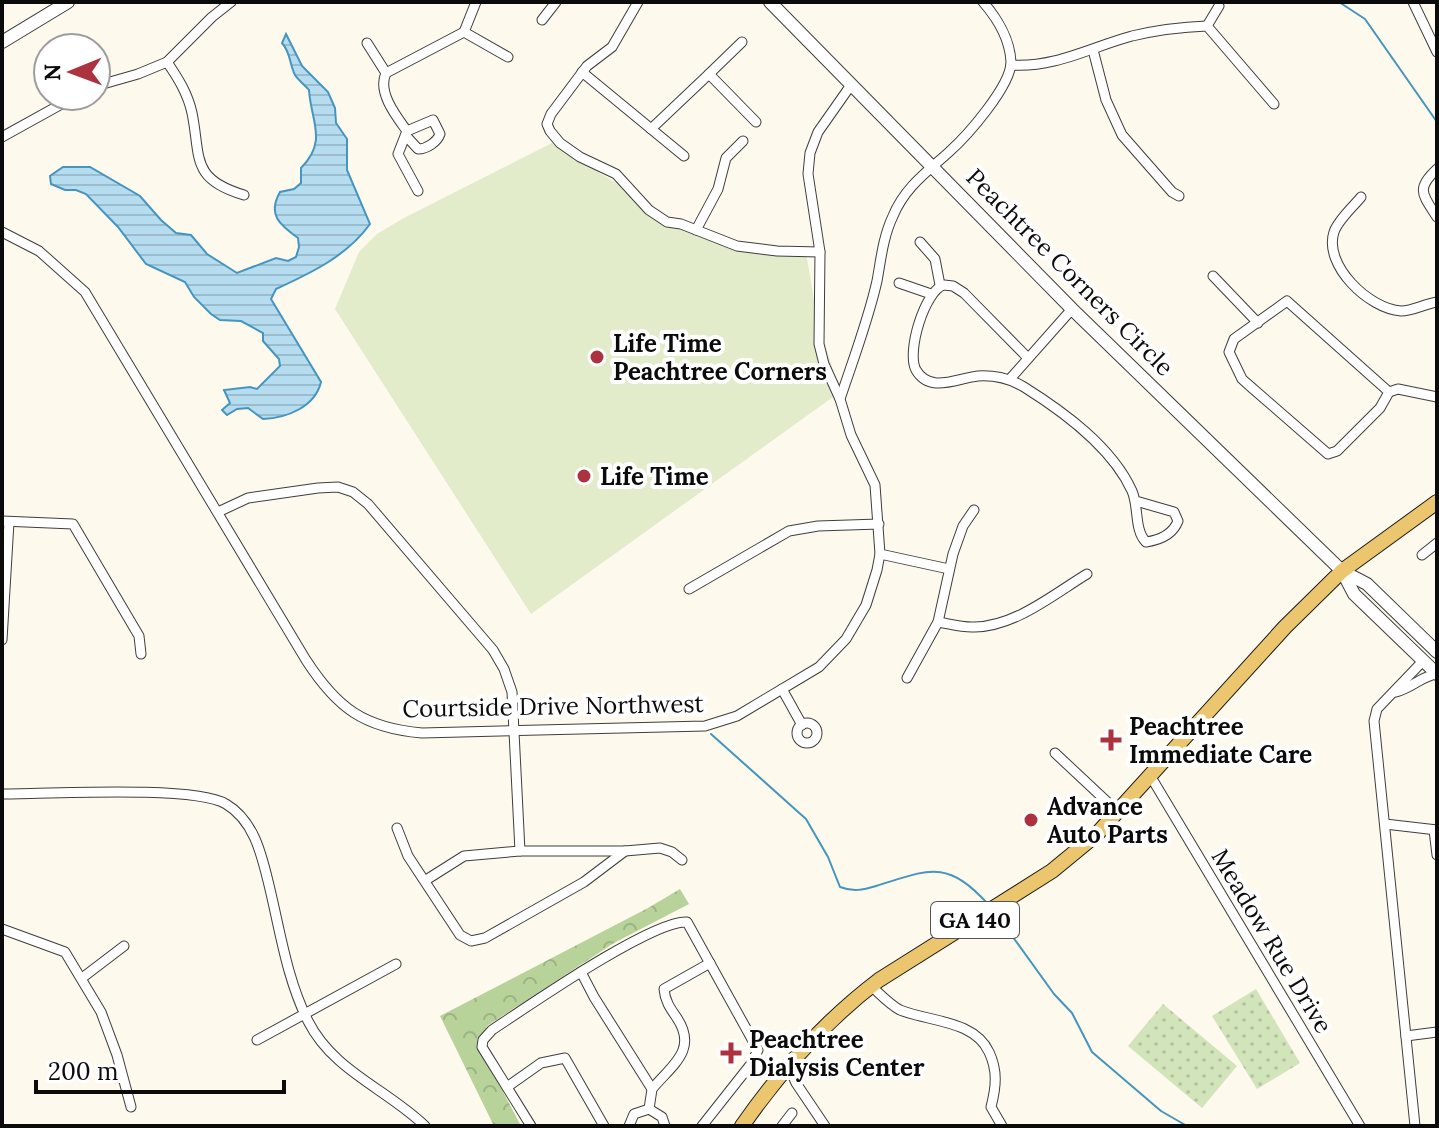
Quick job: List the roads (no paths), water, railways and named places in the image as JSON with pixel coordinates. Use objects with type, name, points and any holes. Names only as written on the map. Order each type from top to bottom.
[{"type":"main road","name":"GA 140","points":[[742,1126],[788,1065],[826,1024],[871,986],[1052,871],[1097,834],[1285,627],[1342,571],[1437,502]]},
{"type":"street","points":[[2,42],[68,2]]},
{"type":"street","points":[[112,81],[167,62],[231,2]]},
{"type":"street","points":[[418,191],[398,154],[407,134],[383,91],[382,81],[386,73],[464,32],[476,2]]},
{"type":"street","points":[[542,20],[556,2]]},
{"type":"street","points":[[638,2],[612,47],[582,72],[551,114],[547,124],[560,143],[580,157],[616,174],[649,210],[667,222],[681,224],[737,246],[820,252]]},
{"type":"street","name":"Peachtree Corners Circle","points":[[770,2],[1072,309],[1342,571],[1367,584],[1437,652]]},
{"type":"street","points":[[840,399],[876,282],[883,243],[892,217],[906,192],[981,119],[1011,65],[1004,35],[983,2]]},
{"type":"street","points":[[1413,2],[1437,52]]},
{"type":"street","points":[[1207,26],[1219,6]]},
{"type":"street","points":[[1011,65],[1053,63],[1134,36],[1171,28],[1207,26]]},
{"type":"street","points":[[1207,26],[1274,104]]},
{"type":"street","points":[[464,32],[508,57]]},
{"type":"street","points":[[651,129],[742,42]]},
{"type":"street","points":[[367,43],[386,73]]},
{"type":"street","points":[[1093,50],[1106,100],[1122,135],[1179,196]]},
{"type":"street","points":[[167,62],[188,97],[195,151],[203,169],[225,189],[244,195]]},
{"type":"street","points":[[582,72],[684,156]]},
{"type":"street","points":[[709,74],[756,122]]},
{"type":"street","name":"Courtside Drive Northwest","points":[[2,232],[39,251],[85,292],[306,660],[325,689],[345,708],[369,722],[395,731],[422,733],[705,726],[731,719],[819,667],[846,639],[866,605],[880,554],[875,485],[851,435],[819,344],[820,252],[808,174],[810,153],[818,132],[851,85]]},
{"type":"street","points":[[2,137],[47,112]]},
{"type":"street","points":[[696,230],[719,183],[726,158],[743,141]]},
{"type":"street","points":[[1437,169],[1422,188],[1437,217]]},
{"type":"street","points":[[1361,197],[1334,229],[1332,245],[1337,262],[1350,283],[1375,302],[1398,311],[1410,311],[1423,304],[1437,302]]},
{"type":"street","points":[[920,242],[935,259],[940,285]]},
{"type":"street","points":[[1213,276],[1258,323]]},
{"type":"street","points":[[899,283],[931,294]]},
{"type":"street","points":[[1027,357],[964,293],[953,286],[940,285],[931,294],[912,349],[913,363],[921,377],[932,383],[948,383],[976,376],[1010,379],[1060,409],[1111,458],[1124,475],[1136,501],[1140,536],[1146,542],[1159,540],[1175,528],[1178,521],[1174,512],[1136,501]]},
{"type":"street","points":[[1389,392],[1287,301],[1234,339],[1229,352],[1242,379],[1328,454],[1337,451],[1380,408],[1389,392],[1398,389],[1437,397]]},
{"type":"street","points":[[1010,379],[1072,309]]},
{"type":"street","points":[[218,512],[248,498],[338,487],[353,492],[368,504],[493,650],[504,669],[512,692],[520,851]]},
{"type":"street","points":[[907,678],[938,622],[949,569],[963,526],[974,510]]},
{"type":"street","points":[[2,640],[5,521],[73,524],[139,636],[141,654]]},
{"type":"street","points":[[689,589],[789,531],[818,526],[879,524]]},
{"type":"street","points":[[1422,555],[1437,543]]},
{"type":"street","points":[[880,554],[949,569]]},
{"type":"street","name":"Peachtree Corners Circle","points":[[1342,571],[1354,594],[1437,674]]},
{"type":"street","points":[[938,622],[975,627],[1003,622],[1087,574]]},
{"type":"street","points":[[1415,1126],[1375,715],[1423,661]]},
{"type":"street","points":[[1396,692],[1437,674]]},
{"type":"street","points":[[782,689],[802,725]]},
{"type":"street","points":[[1055,753],[1118,812]]},
{"type":"street","name":"Meadow Rue Drive","points":[[1151,777],[1360,1126]]},
{"type":"street","points":[[2,794],[193,794],[224,803],[243,818],[257,845],[290,977],[306,1015],[328,1050],[343,1065],[425,1126]]},
{"type":"street","points":[[1385,824],[1436,830],[1437,855]]},
{"type":"street","points":[[397,828],[408,856],[460,935],[471,941],[485,938],[584,882],[625,851]]},
{"type":"street","points":[[426,880],[464,856],[520,851],[660,848],[682,860]]},
{"type":"street","points":[[531,1126],[482,1047],[483,1040],[492,1030],[581,972],[653,932],[687,922],[758,1050],[751,1064],[702,1126]]},
{"type":"street","points":[[2,929],[65,952],[101,1012],[131,1107]]},
{"type":"street","points":[[82,978],[124,946]]},
{"type":"street","points":[[649,1109],[652,1089],[681,1054],[687,1041],[683,1027],[666,1001],[664,989],[710,963]]},
{"type":"street","points":[[257,1040],[396,964]]},
{"type":"street","points":[[581,972],[652,1089]]},
{"type":"street","points":[[871,986],[897,1009],[960,1027],[982,1038],[996,1067],[996,1090],[991,1107],[1002,1126]]},
{"type":"street","points":[[1406,1036],[1437,1032]]},
{"type":"street","points":[[507,1087],[541,1063],[565,1058],[604,1126]]},
{"type":"street","points":[[788,1065],[796,1083],[825,1126]]},
{"type":"street","points":[[629,1126],[634,1114],[649,1109],[658,1113],[664,1124],[676,1126]]},
{"type":"street","points":[[782,1126],[792,1113]]},
{"type":"water","points":[[286,34],[302,66],[328,92],[335,108],[336,123],[347,139],[347,170],[370,224],[339,254],[276,289],[271,299],[321,382],[313,398],[299,410],[263,419],[248,408],[237,409],[227,415],[222,410],[230,403],[224,390],[257,389],[280,366],[279,359],[263,341],[263,333],[241,321],[220,320],[211,314],[194,297],[185,282],[146,264],[118,227],[86,194],[51,184],[50,176],[63,167],[90,167],[140,196],[176,233],[191,235],[207,254],[237,273],[276,258],[288,261],[296,257],[298,238],[277,219],[276,200],[280,192],[294,189],[301,183],[301,168],[314,149],[316,131],[309,90],[295,75],[282,43]]},
{"type":"waterway","points":[[1339,2],[1365,19],[1437,122]]},
{"type":"waterway","points":[[711,734],[806,819],[828,857],[840,887],[862,889],[936,872],[960,880],[988,904]]},
{"type":"waterway","points":[[997,915],[1054,994],[1072,1013],[1092,1052],[1161,1111],[1187,1126]]},
{"type":"place","name":"Life Time Peachtree Corners","points":[[597,357]]},
{"type":"place","name":"Life Time","points":[[584,476]]},
{"type":"place","name":"Peachtree Immediate Care","points":[[1111,740]]},
{"type":"place","name":"Advance Auto Parts","points":[[1031,820]]},
{"type":"place","name":"Peachtree Dialysis Center","points":[[731,1053]]}]
